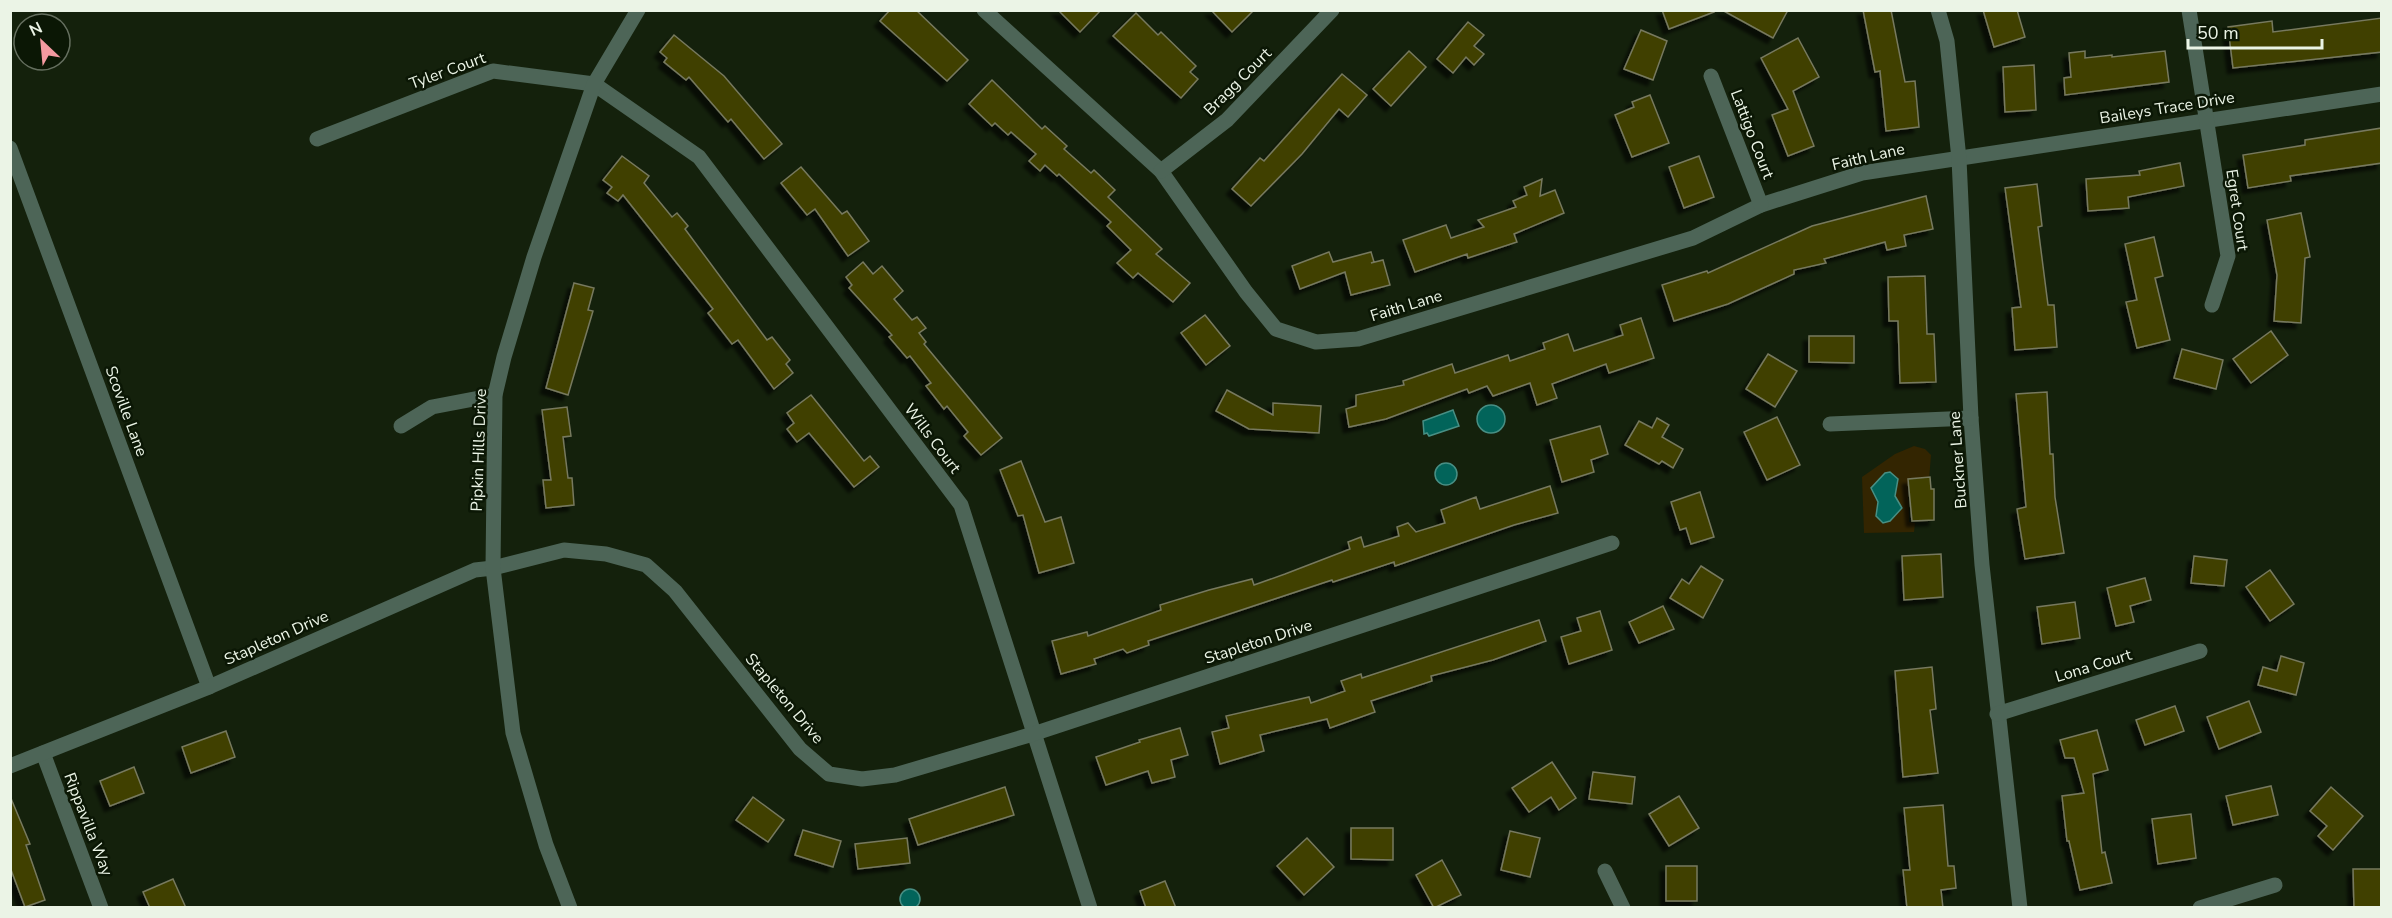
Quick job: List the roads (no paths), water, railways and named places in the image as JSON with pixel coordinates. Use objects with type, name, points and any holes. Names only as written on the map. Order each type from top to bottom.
[{"type":"street","name":"Pipkin Hills Drive","points":[[570,908],[546,845],[513,734],[494,568],[495,395],[534,257],[594,84],[638,10]]},
{"type":"street","name":"Faith Lane","points":[[984,10],[1161,171],[1246,292],[1276,329],[1316,342],[1358,339],[1693,238],[1761,205],[1862,173],[1910,164],[1959,159]]},
{"type":"street","name":"Bragg Court","points":[[1161,171],[1227,120],[1332,10]]},
{"type":"street","name":"Buckner Lane","points":[[1938,10],[1947,41],[1959,159],[1971,418],[1982,565],[2020,908]]},
{"type":"street","name":"Egret Court","points":[[2189,10],[2228,256],[2212,305]]},
{"type":"street","name":"Tyler Court","points":[[317,139],[493,71],[594,84]]},
{"type":"street","name":"Lattigo Court","points":[[1712,76],[1761,205]]},
{"type":"street","name":"Wills Court","points":[[594,84],[699,158],[961,505],[1089,908]]},
{"type":"street","name":"Baileys Trace Drive","points":[[1959,159],[2206,118],[2382,94]]},
{"type":"street","name":"Scoville Lane","points":[[10,148],[209,687]]},
{"type":"street","points":[[401,426],[432,407],[495,395]]},
{"type":"street","points":[[1830,424],[1971,418]]},
{"type":"street","name":"Stapleton Drive","points":[[10,766],[209,687],[475,570],[494,568],[564,550],[606,554],[646,565],[675,591],[800,748],[829,774],[862,779],[895,775],[1033,734],[1612,543]]},
{"type":"street","name":"Lona Court","points":[[1997,714],[2200,651]]},
{"type":"street","name":"Rippavilla Way","points":[[43,753],[101,908]]},
{"type":"street","points":[[1605,871],[1623,908]]},
{"type":"street","points":[[2200,908],[2275,885]]},
{"type":"water","points":[[1491,405],[1501,409],[1505,419],[1501,429],[1491,433],[1481,429],[1477,419],[1481,409]]},
{"type":"water","points":[[1453,410],[1459,426],[1429,436],[1427,433],[1424,434],[1423,421]]},
{"type":"water","points":[[1446,463],[1454,466],[1457,474],[1454,482],[1446,485],[1438,482],[1435,474],[1438,466]]},
{"type":"water","points":[[1890,472],[1898,479],[1895,496],[1902,508],[1890,521],[1883,523],[1876,516],[1878,502],[1871,488],[1885,473]]},
{"type":"water","points":[[910,889],[917,892],[920,899],[917,906],[910,909],[903,906],[900,899],[903,892]]}]
